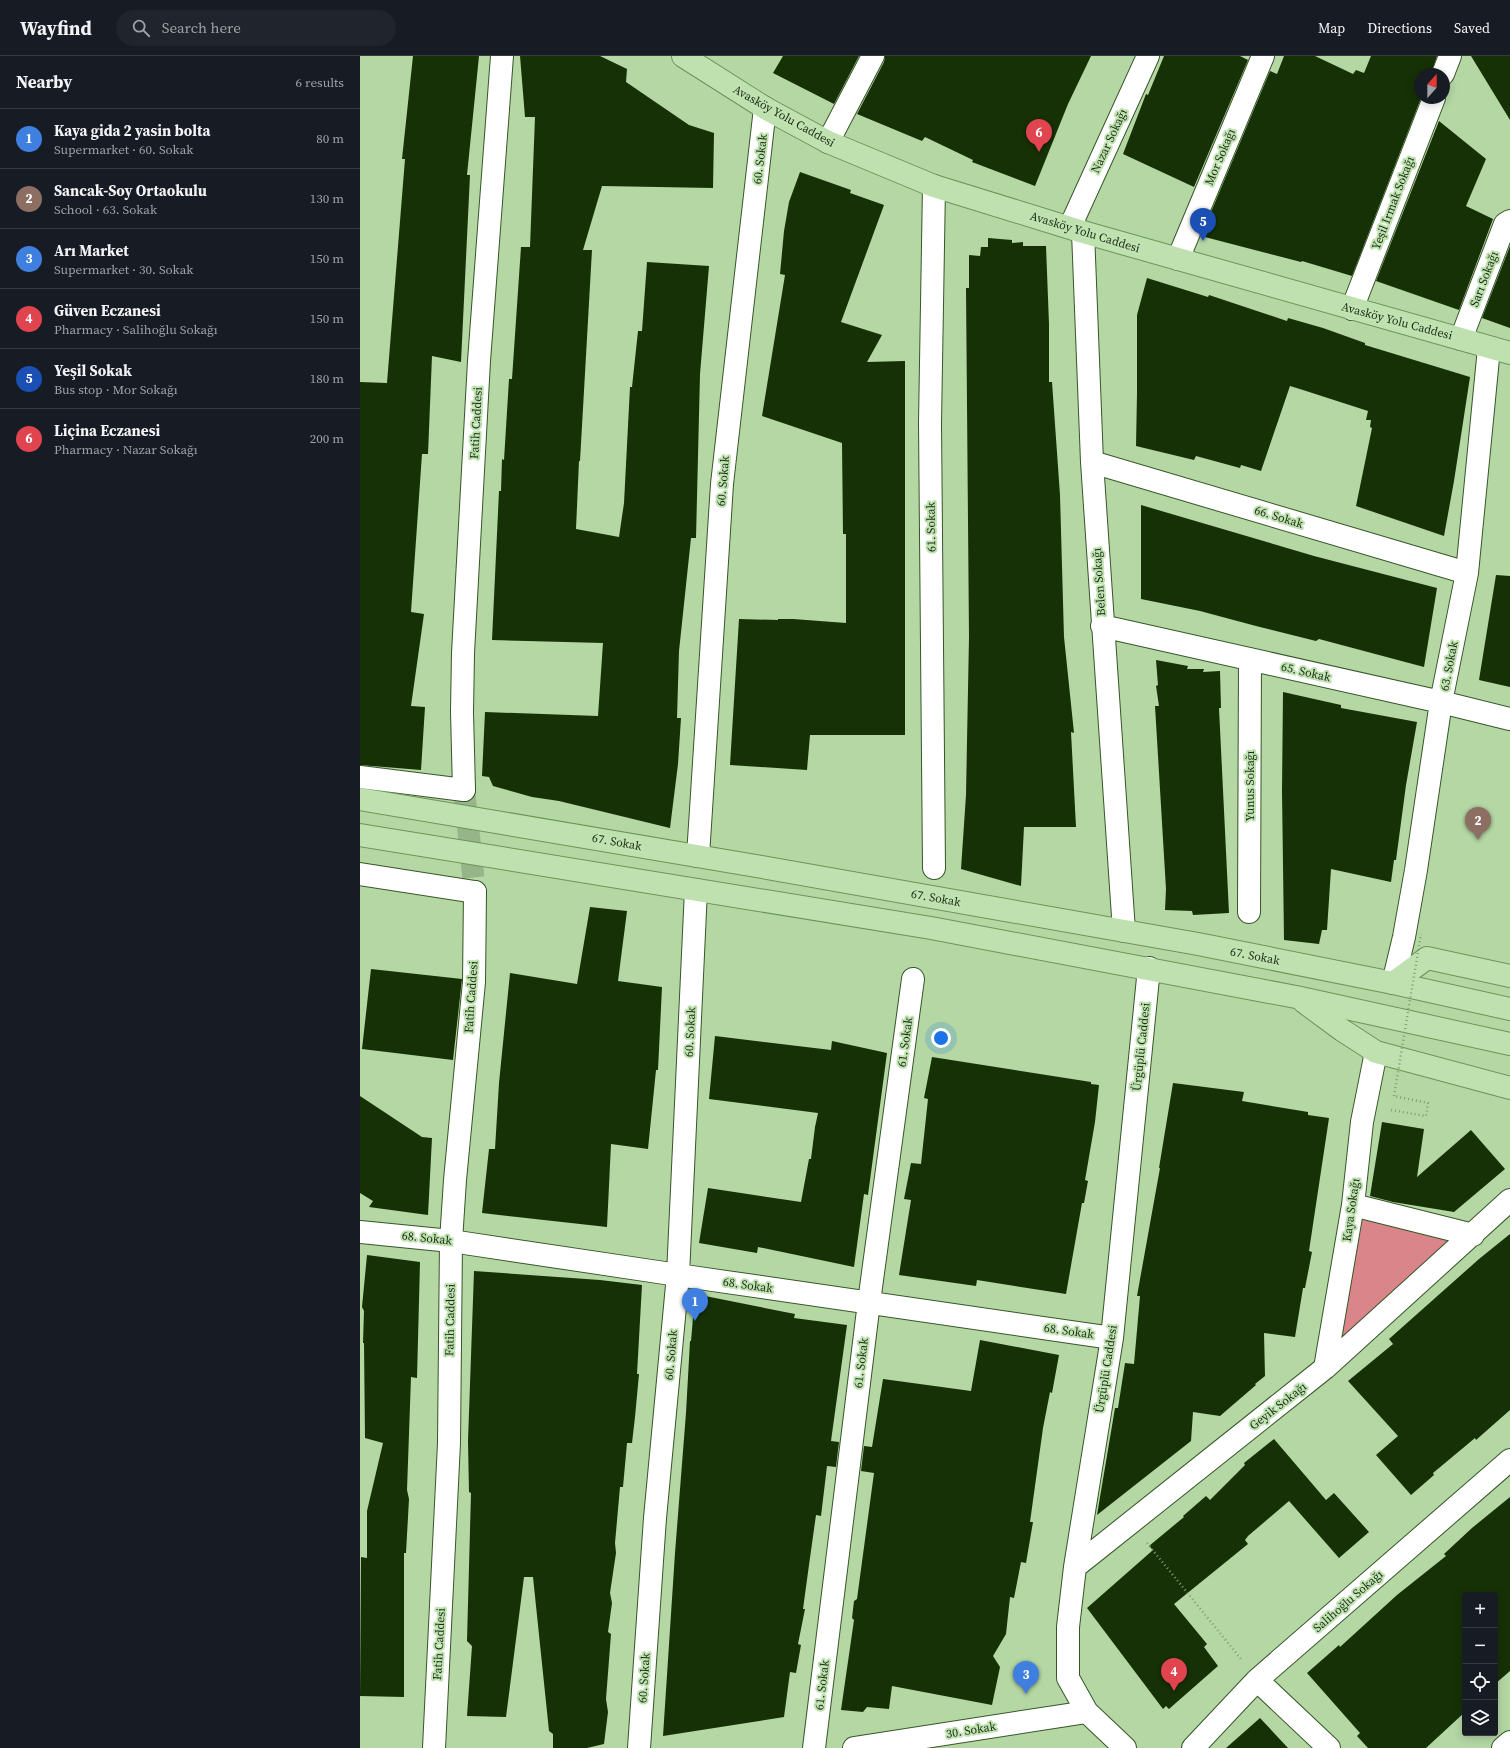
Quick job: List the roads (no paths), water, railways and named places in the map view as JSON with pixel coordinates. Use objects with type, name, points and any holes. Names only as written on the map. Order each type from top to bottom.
[{"type":"main road","name":"Avasköy Yolu Caddesi","points":[[683,56],[766,108],[828,142],[934,186],[1178,259],[1510,354]]},
{"type":"main road","name":"67. Sokak","points":[[360,799],[698,856],[1198,944],[1393,983],[1510,1009]]},
{"type":"main road","points":[[360,835],[932,928],[1296,997],[1510,1044]]},
{"type":"main road","points":[[696,890],[698,856]]},
{"type":"main road","points":[[1393,983],[1427,958],[1510,976]]},
{"type":"main road","points":[[1296,997],[1376,1052],[1510,1088]]},
{"type":"street","name":"Fatih Caddesi","points":[[360,777],[464,790],[462,712],[463,653],[480,353],[502,56]]},
{"type":"street","points":[[828,142],[873,56]]},
{"type":"street","name":"Nazar Sokağı","points":[[1076,229],[1148,56]]},
{"type":"street","name":"Mor Sokağı","points":[[1178,259],[1263,56]]},
{"type":"street","points":[[1445,68],[1450,56]]},
{"type":"street","name":"Yeşil Irmak Sokağı","points":[[1352,309],[1432,104]]},
{"type":"street","name":"60. Sokak","points":[[698,856],[722,484],[766,108]]},
{"type":"street","name":"61. Sokak","points":[[934,186],[930,423],[934,868]]},
{"type":"street","name":"Sarı Sokağı","points":[[1461,339],[1505,224],[1510,221]]},
{"type":"street","name":"Belen Sokağı","points":[[1076,229],[1124,931]]},
{"type":"street","name":"63. Sokak","points":[[1393,983],[1404,937],[1416,870],[1441,702],[1467,573],[1489,348]]},
{"type":"street","name":"66. Sokak","points":[[1092,462],[1467,573]]},
{"type":"street","name":"65. Sokak","points":[[1102,626],[1441,702],[1510,719]]},
{"type":"street","name":"Yunus Sokağı","points":[[1249,912],[1250,659]]},
{"type":"street","name":"Fatih Caddesi","points":[[360,874],[475,892],[474,982],[455,1180],[451,1241],[449,1443],[434,1748]]},
{"type":"street","name":"60. Sokak","points":[[639,1748],[655,1518],[678,1275],[696,890]]},
{"type":"street","name":"Ürgüplü Caddesi","points":[[1125,1748],[1087,1712],[1068,1678],[1068,1627],[1075,1567],[1112,1338],[1149,968]]},
{"type":"street","name":"61. Sokak","points":[[814,1748],[869,1302],[913,979]]},
{"type":"street","name":"Kaya Sokağı","points":[[1325,1368],[1353,1206],[1362,1122],[1376,1052]]},
{"type":"street","name":"Geyik Sokağı","points":[[1075,1567],[1325,1368],[1510,1200]]},
{"type":"street","points":[[1353,1206],[1473,1235]]},
{"type":"street","name":"68. Sokak","points":[[360,1232],[451,1241],[1112,1338]]},
{"type":"street","name":"Salihoğlu Sokağı","points":[[1193,1748],[1257,1680],[1510,1460]]},
{"type":"street","points":[[1257,1680],[1329,1748]]},
{"type":"street","name":"30. Sokak","points":[[854,1748],[1087,1712]]},
{"type":"street","points":[[1503,1748],[1510,1742]]},
{"type":"tunnel","points":[[464,790],[475,892]]},
{"type":"place","name":"Liçina Eczanesi","points":[[1039,152]]},
{"type":"place","name":"Yeşil Sokak","points":[[1203,241]]},
{"type":"place","name":"Sancak-Soy Ortaokulu","points":[[1478,840]]},
{"type":"place","name":"Kaya gida 2 yasin bolta","points":[[695,1321]]},
{"type":"place","name":"Güven Eczanesi","points":[[1174,1691]]},
{"type":"place","name":"Arı Market","points":[[1026,1694]]}]
